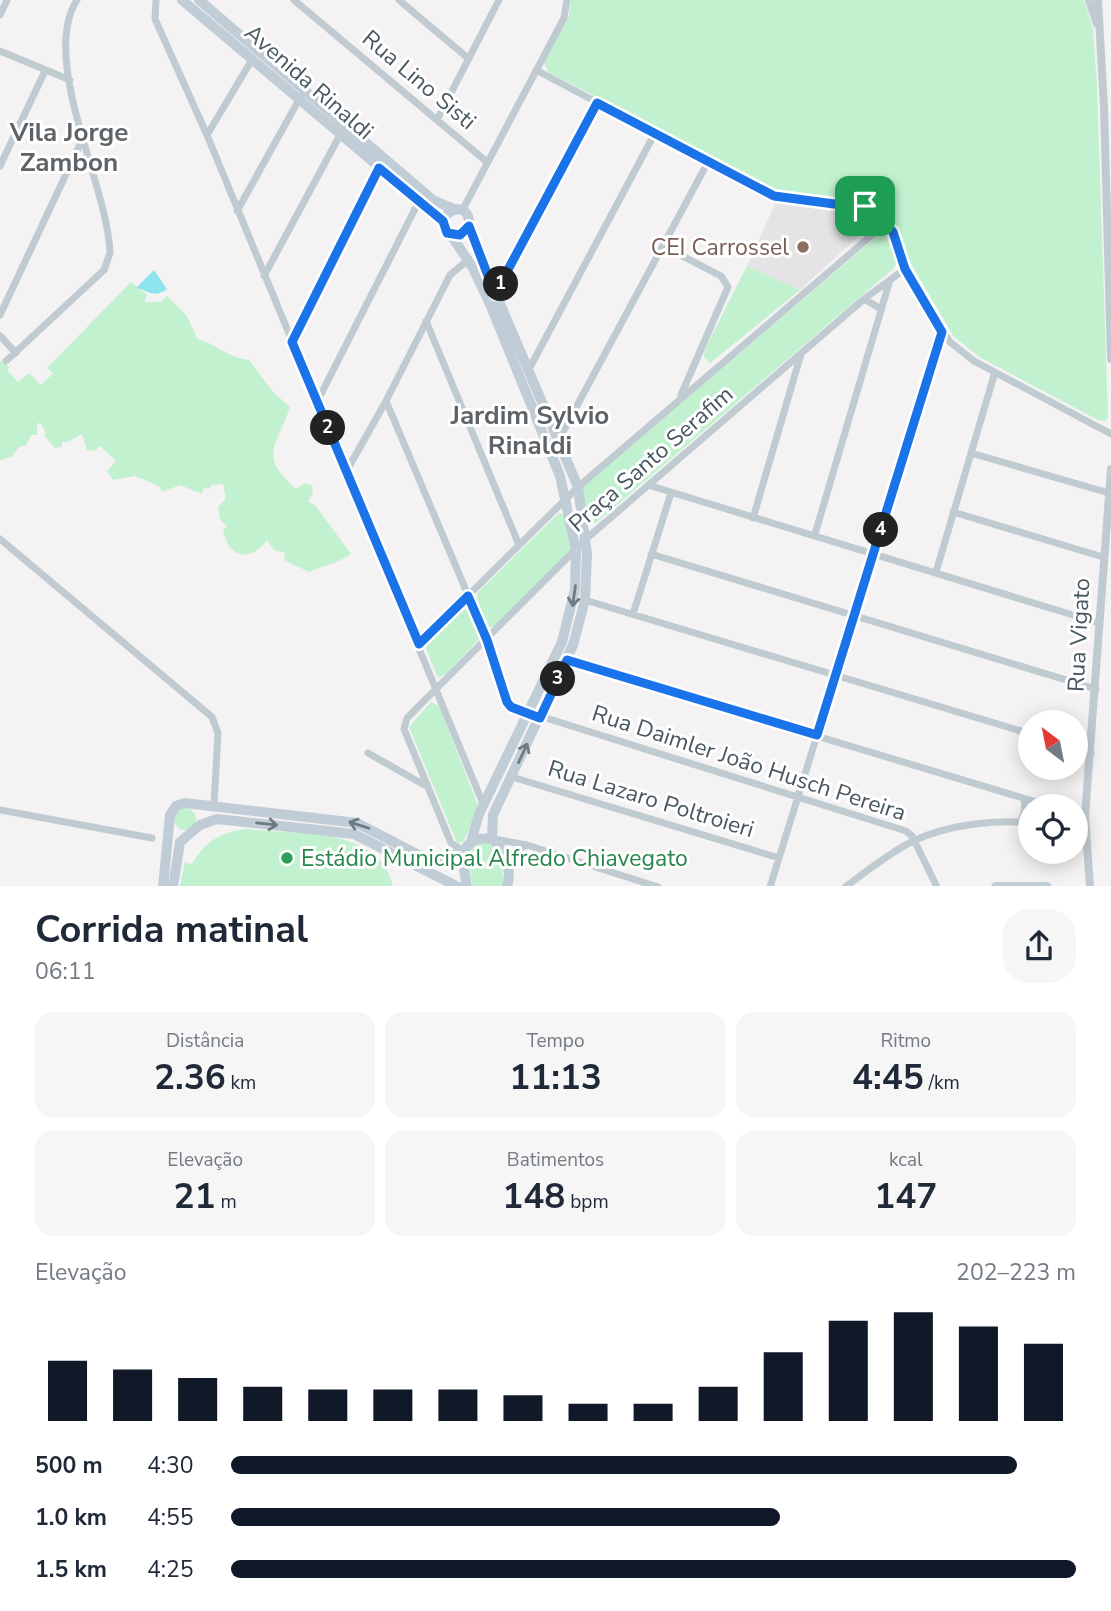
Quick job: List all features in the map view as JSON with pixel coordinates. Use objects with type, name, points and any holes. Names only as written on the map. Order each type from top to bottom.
[{"type":"main road","name":"Avenida Rinaldi","points":[[181,0],[253,58],[340,135],[433,200],[458,210]]},
{"type":"main road","name":"Avenida Rinaldi","points":[[206,2],[443,221]]},
{"type":"main road","points":[[467,886],[462,862],[464,851],[471,842],[474,827],[530,714],[567,628],[575,590],[576,550],[567,498],[490,304],[468,260],[444,229],[446,213],[458,210],[468,217],[495,294],[578,487],[586,539],[585,600],[567,660],[493,815],[493,839],[506,859],[507,886]]},
{"type":"main road","points":[[451,235],[464,233],[469,226]]},
{"type":"main road","points":[[192,803],[200,814],[201,825]]},
{"type":"main road","points":[[163,886],[169,822],[176,806],[192,803],[357,822],[434,863],[464,851]]},
{"type":"main road","points":[[173,886],[177,847],[187,835],[216,819],[354,834],[456,886]]},
{"type":"main road","points":[[169,822],[174,830],[187,835]]},
{"type":"main road","points":[[471,842],[493,839]]},
{"type":"street","points":[[0,15],[7,0]]},
{"type":"street","points":[[6,361],[104,270],[108,261],[110,244],[70,80],[65,38],[77,0]]},
{"type":"street","points":[[156,0],[155,19],[207,135],[484,806]]},
{"type":"street","name":"Rua Lino Sisti","points":[[294,0],[487,162]]},
{"type":"street","points":[[399,0],[469,59]]},
{"type":"street","points":[[437,120],[498,0]]},
{"type":"street","points":[[458,210],[487,162],[564,18],[567,0]]},
{"type":"street","points":[[1088,0],[1098,27]]},
{"type":"street","points":[[1098,0],[1104,107],[1111,359]]},
{"type":"street","points":[[0,51],[70,80]]},
{"type":"street","points":[[207,135],[253,58]]},
{"type":"street","points":[[536,70],[774,196],[865,206],[886,223],[896,239],[905,269],[942,332],[962,352],[1111,434]]},
{"type":"street","points":[[0,166],[45,71]]},
{"type":"street","points":[[237,211],[300,100],[301,88]]},
{"type":"street","points":[[495,294],[597,103]]},
{"type":"street","points":[[528,372],[655,133]]},
{"type":"street","points":[[264,276],[340,135]]},
{"type":"street","points":[[0,315],[84,137]]},
{"type":"street","points":[[558,442],[665,247],[709,160]]},
{"type":"street","points":[[292,342],[380,163]]},
{"type":"street","points":[[317,402],[419,201]]},
{"type":"street","name":"Praça Santo Serafim","points":[[419,644],[578,487],[886,223]]},
{"type":"street","points":[[665,247],[721,276],[728,287],[679,399]]},
{"type":"street","points":[[346,472],[386,401],[450,275],[468,260]]},
{"type":"street","name":"Praça Santo Serafim","points":[[430,788],[404,726],[407,719],[586,539],[864,299],[905,269]]},
{"type":"street","points":[[815,534],[890,279]]},
{"type":"street","points":[[864,299],[881,309]]},
{"type":"street","points":[[426,321],[519,545]]},
{"type":"street","points":[[770,886],[942,332]]},
{"type":"street","points":[[0,336],[16,353]]},
{"type":"street","points":[[753,518],[802,353]]},
{"type":"street","points":[[936,572],[995,372]]},
{"type":"street","points":[[776,376],[791,388]]},
{"type":"street","name":"Rua Daimler João Husch Pereira","points":[[386,401],[487,640],[507,702],[540,718],[905,831],[914,841]]},
{"type":"street","points":[[971,453],[1109,493]]},
{"type":"street","name":"Rua Vigato","points":[[1084,794],[1091,753],[1111,469]]},
{"type":"street","points":[[648,485],[1100,623]]},
{"type":"street","points":[[633,614],[671,493]]},
{"type":"street","points":[[953,512],[1103,557]]},
{"type":"street","points":[[0,539],[212,717],[218,733],[214,806]]},
{"type":"street","points":[[651,554],[1096,689]]},
{"type":"street","points":[[585,600],[836,673],[1018,730]]},
{"type":"street","points":[[567,660],[1018,797]]},
{"type":"street","points":[[368,753],[430,788],[451,843],[464,851]]},
{"type":"street","name":"Rua Lazaro Poltroieri","points":[[512,777],[779,858]]},
{"type":"street","points":[[0,810],[152,838]]},
{"type":"street","points":[[846,886],[914,841],[963,826],[1018,822]]},
{"type":"street","points":[[493,839],[527,845],[655,886]]},
{"type":"street","points":[[914,841],[936,886]]},
{"type":"street","points":[[506,859],[527,845]]},
{"type":"street","name":"Rua Vigato","points":[[1086,864],[1090,886]]},
{"type":"shaded area","name":"CEI Carrossel","points":[[776,202],[864,211],[873,223],[800,290],[747,266]]},
{"type":"green space","points":[[571,0],[1084,0],[1093,28],[1097,86],[1108,418],[1105,421],[1098,420],[981,358],[954,337],[910,262],[898,227],[881,207],[866,200],[778,190],[548,72],[544,63],[569,16]]},
{"type":"green space","points":[[882,232],[892,235],[898,259],[894,268],[596,523],[590,525],[582,488]]},
{"type":"green space","points":[[747,266],[800,290],[710,363],[704,357],[705,349]]},
{"type":"green space","points":[[131,282],[147,295],[144,302],[160,302],[167,296],[187,316],[197,339],[233,356],[249,360],[273,392],[290,407],[274,451],[277,467],[296,489],[305,483],[312,486],[313,492],[308,502],[315,505],[351,554],[309,572],[284,560],[285,553],[274,550],[267,540],[254,552],[235,552],[223,530],[227,526],[220,520],[218,507],[226,498],[223,484],[212,485],[209,489],[204,487],[202,494],[180,485],[162,492],[159,486],[135,476],[113,480],[107,471],[116,461],[100,446],[94,451],[87,450],[82,434],[66,443],[62,441],[62,447],[55,448],[44,436],[46,433],[40,422],[37,425],[37,435],[31,435],[26,446],[20,446],[11,457],[0,460],[0,361],[10,367],[7,370],[18,382],[29,373],[41,385],[53,373],[47,368]]},
{"type":"green space","points":[[559,513],[566,516],[571,549],[494,627],[488,627],[477,608],[477,593]]},
{"type":"green space","points":[[464,608],[470,610],[480,638],[446,674],[438,678],[425,646]]},
{"type":"green space","points":[[431,702],[439,706],[479,808],[463,842],[457,843],[409,727]]},
{"type":"green space","points":[[181,808],[189,808],[196,815],[196,823],[189,830],[181,830],[174,823],[174,815]]},
{"type":"green space","name":"Estádio Municipal Alfredo Chiavegato","points":[[248,829],[312,834],[354,843],[372,853],[385,867],[393,886],[180,886],[185,862],[192,864],[209,843],[223,835]]},
{"type":"green space","points":[[478,842],[491,843],[501,855],[504,886],[472,886],[468,851]]},
{"type":"water","points":[[154,270],[167,289],[154,294],[136,288]]},
{"type":"place","name":"CEI Carrossel","points":[[803,247]]},
{"type":"place","name":"Estádio Municipal Alfredo Chiavegato","points":[[287,858]]},
{"type":"district","name":"Vila Jorge Zambon","points":[[69,147]]},
{"type":"district","name":"Jardim Sylvio Rinaldi","points":[[530,430]]},
{"type":"route","points":[[597,103],[774,196],[865,206],[872,209],[893,232],[905,269],[942,332],[817,735],[567,660],[540,718],[511,707],[468,596],[419,644],[292,342],[379,168],[443,221],[447,233],[460,235],[469,226],[495,294],[597,103]]}]
